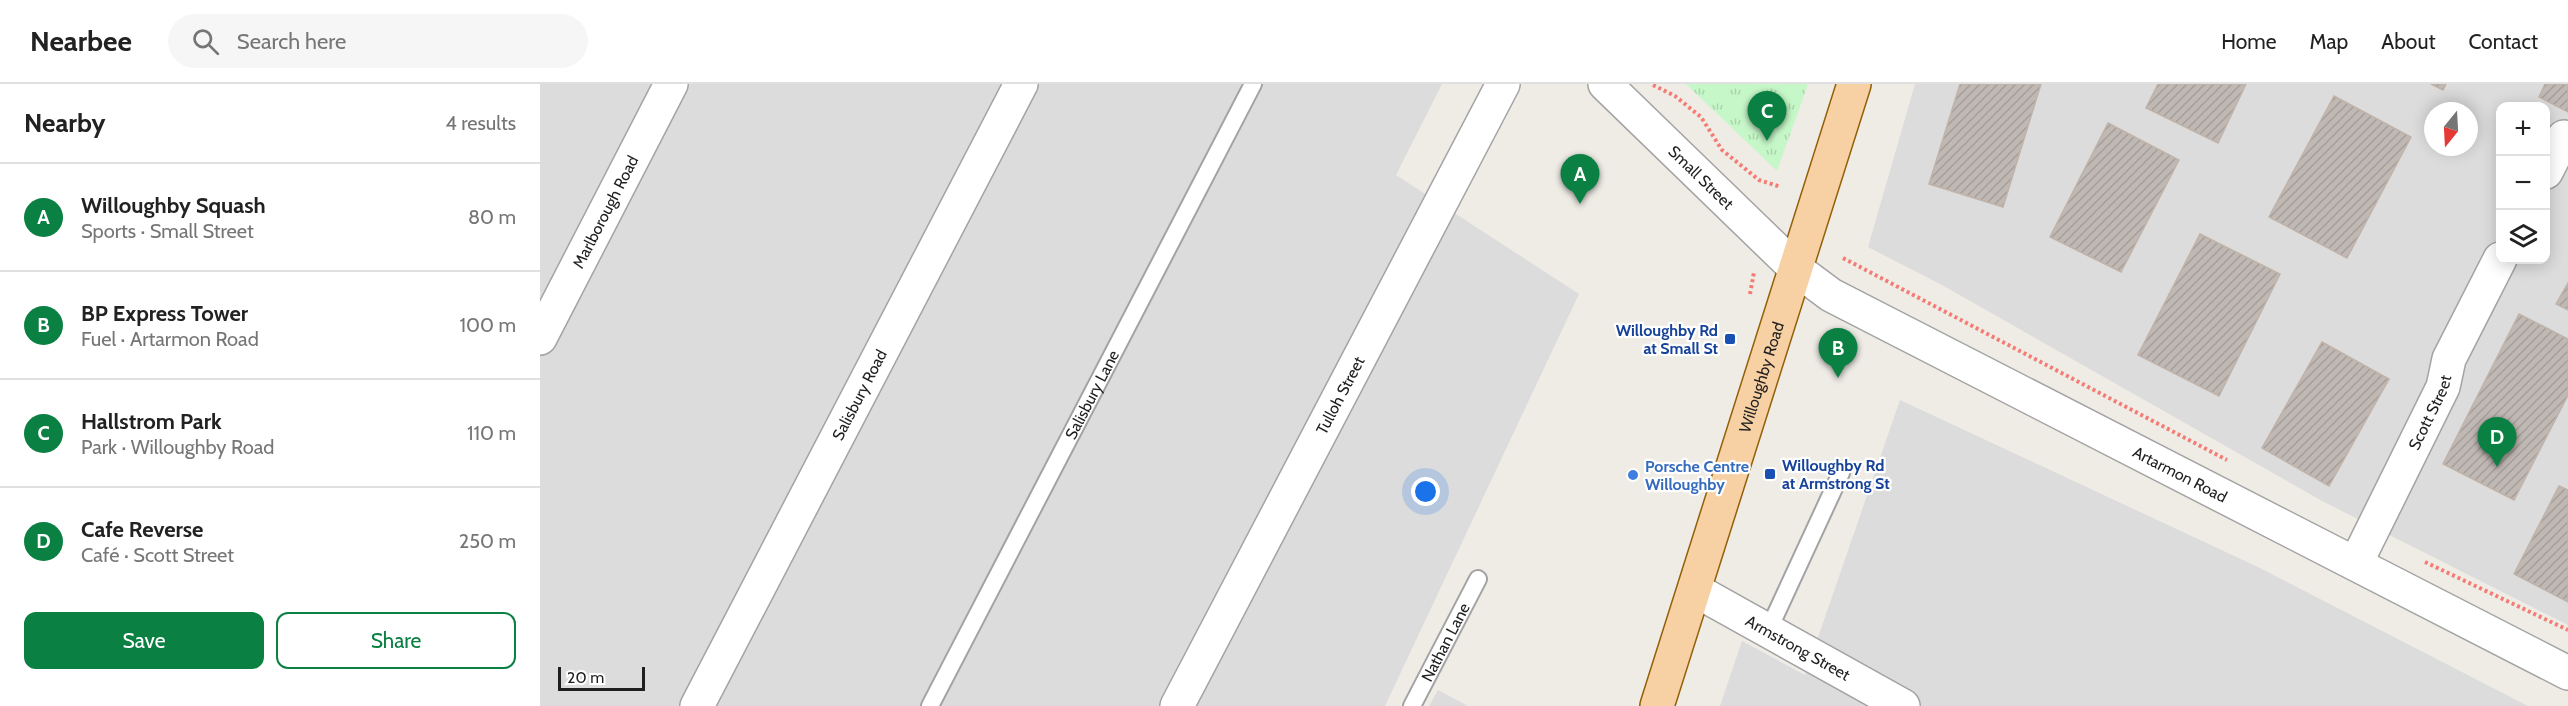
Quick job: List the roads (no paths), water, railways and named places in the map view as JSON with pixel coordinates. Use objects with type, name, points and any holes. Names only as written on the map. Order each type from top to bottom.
[{"type":"main road","name":"Willoughby Road","points":[[1657,706],[1854,84]]},
{"type":"street","name":"Marlborough Road","points":[[540,338],[671,84]]},
{"type":"street","name":"Salisbury Road","points":[[697,706],[1021,84]]},
{"type":"street","name":"Tulloh Street","points":[[1176,706],[1503,84]]},
{"type":"street","name":"Small Street","points":[[1605,84],[1796,269]]},
{"type":"street","points":[[2550,164],[2564,137],[2568,139]]},
{"type":"street","name":"Scott Street","points":[[2356,563],[2443,387],[2449,359],[2498,264]]},
{"type":"street","name":"Artarmon Road","points":[[1796,269],[1831,295],[2568,673]]},
{"type":"street","name":"Armstrong Street","points":[[1695,590],[1903,706]]},
{"type":"lane","name":"Salisbury Lane","points":[[930,706],[1253,84]]},
{"type":"lane","points":[[1768,631],[1841,473]]},
{"type":"lane","name":"Nathan Lane","points":[[1412,706],[1478,579]]},
{"type":"place","name":"Hallstrom Park","points":[[1767,141]]},
{"type":"place","name":"Willoughby Squash","points":[[1580,204]]},
{"type":"place","name":"Willoughby Rd at Small St","points":[[1730,339]]},
{"type":"place","name":"BP Express Tower","points":[[1838,378]]},
{"type":"place","name":"Cafe Reverse","points":[[2497,467]]},
{"type":"place","name":"Willoughby Rd at Armstrong St","points":[[1770,474]]},
{"type":"place","name":"Porsche Centre Willoughby","points":[[1633,475]]}]
